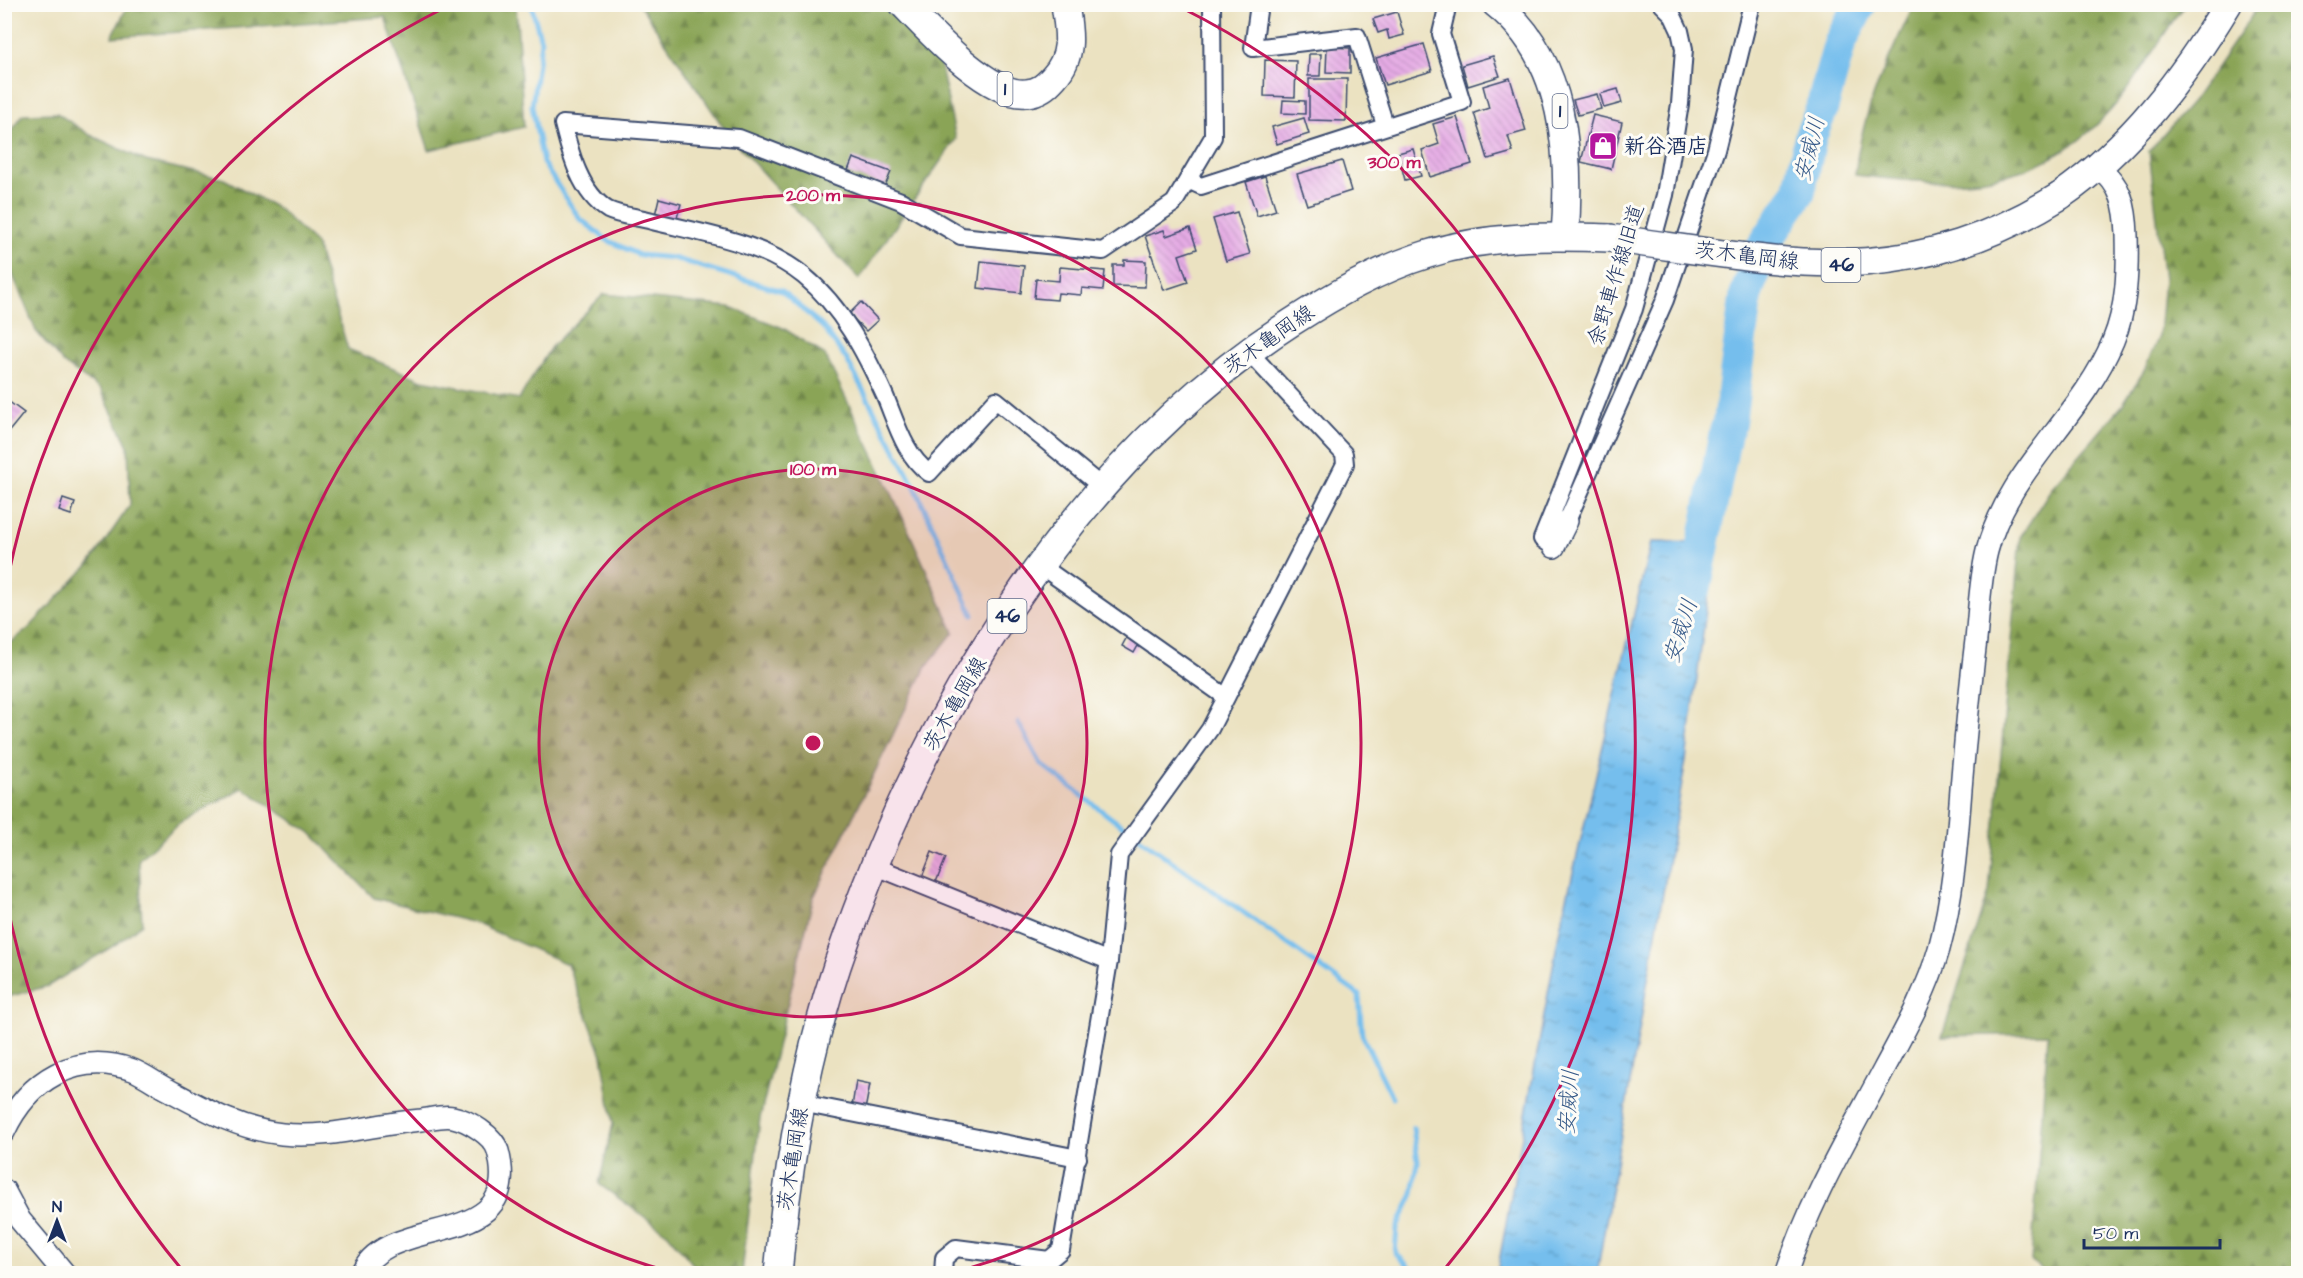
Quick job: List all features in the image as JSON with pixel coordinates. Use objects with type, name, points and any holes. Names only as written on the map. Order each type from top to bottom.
[{"type":"main road","name":"1","points":[[903,4],[938,40],[998,88],[1026,94],[1044,88],[1064,66],[1071,40],[1065,4]]},
{"type":"main road","name":"1","points":[[1496,4],[1527,37],[1559,108],[1568,159],[1565,236]]},
{"type":"main road","name":"茨木亀岡線","points":[[778,1274],[785,1193],[801,1103],[836,969],[874,866],[931,741],[993,637],[1041,566],[1102,487],[1181,407],[1248,351],[1366,278],[1429,254],[1489,240],[1565,236],[1609,238],[1803,264],[1882,262],[1935,252],[1977,239],[2009,225],[2060,196],[2098,167],[2149,117],[2174,86],[2228,4]]},
{"type":"street","points":[[1102,487],[996,400],[929,473],[916,464],[881,389],[837,308],[805,277],[776,256],[732,241],[608,210],[585,186],[572,159],[562,123],[739,138],[901,201],[961,236],[1103,251],[1174,203],[1213,137],[1212,4]]},
{"type":"street","points":[[1259,4],[1253,48],[1357,36],[1385,125]]},
{"type":"street","points":[[1188,180],[1201,186],[1461,102],[1441,34],[1448,4]]},
{"type":"street","name":"余野車作線旧道","points":[[1554,547],[1542,539],[1634,309],[1665,195],[1680,104],[1684,49],[1680,31],[1672,14],[1662,4]]},
{"type":"street","points":[[1554,547],[1665,300],[1716,150],[1752,4]]},
{"type":"street","points":[[1786,1274],[1807,1218],[1906,1029],[1933,968],[1947,913],[1985,562],[1998,516],[2009,494],[2090,382],[2112,345],[2122,315],[2127,257],[2125,214],[2118,187],[2112,177],[2098,167]]},
{"type":"street","points":[[943,1274],[945,1258],[956,1248],[1049,1260],[1062,1250],[1109,961],[1119,855],[1151,814],[1210,729],[1345,464],[1344,454],[1248,351]]},
{"type":"street","points":[[1041,566],[1226,697]]},
{"type":"street","points":[[874,866],[1109,961]]},
{"type":"street","points":[[4,1132],[14,1111],[30,1091],[51,1074],[79,1066],[106,1065],[133,1070],[215,1116],[260,1131],[300,1136],[335,1133],[406,1121],[453,1117],[482,1131],[498,1148],[502,1173],[496,1197],[479,1215],[456,1228],[396,1242],[378,1251],[366,1262],[362,1274]]},
{"type":"street","points":[[801,1103],[1077,1158]]},
{"type":"street","points":[[4,1190],[20,1220],[65,1274]]},
{"type":"green space","points":[[1914,4],[2184,5],[2111,110],[2083,137],[2054,156],[2024,170],[1993,178],[1927,181],[1855,175],[1869,108]]},
{"type":"green space","points":[[128,5],[516,5],[524,127],[429,150],[385,17],[112,37]]},
{"type":"green space","points":[[640,5],[928,5],[956,139],[859,279],[730,137]]},
{"type":"green space","points":[[2259,5],[2298,5],[2298,1273],[2046,1273],[2031,1261],[2048,1034],[1942,1036],[1989,892],[2020,537],[2053,486],[2121,407],[2144,371],[2159,336],[2164,280],[2149,151],[2193,101]]},
{"type":"green space","points":[[57,113],[90,135],[146,161],[224,179],[279,209],[316,244],[348,349],[422,380],[519,399],[551,347],[604,294],[730,307],[783,328],[825,355],[894,498],[954,632],[926,667],[813,899],[760,1118],[742,1273],[700,1273],[668,1234],[599,1184],[613,1124],[602,1055],[567,964],[475,923],[374,898],[310,832],[243,788],[182,821],[139,859],[142,924],[115,945],[48,986],[8,997],[4,991],[5,647],[29,628],[91,562],[130,505],[128,446],[101,390],[63,363],[36,331],[5,256],[5,141],[23,114]]},
{"type":"water","points":[[1651,542],[1715,543],[1686,760],[1597,1273],[1497,1273],[1560,928]]},
{"type":"building","points":[[1397,12],[1404,35],[1389,39],[1387,30],[1378,33],[1373,19]]},
{"type":"building","points":[[1424,44],[1432,71],[1385,85],[1376,58]]},
{"type":"building","points":[[1327,47],[1350,48],[1350,73],[1326,72]]},
{"type":"building","points":[[1309,54],[1321,54],[1320,76],[1308,76]]},
{"type":"building","points":[[1493,56],[1500,76],[1468,86],[1462,65]]},
{"type":"building","points":[[1265,60],[1296,61],[1295,97],[1264,96]]},
{"type":"building","points":[[1510,78],[1526,131],[1508,136],[1513,152],[1488,159],[1474,113],[1489,108],[1483,86]]},
{"type":"building","points":[[1309,79],[1347,79],[1346,121],[1309,120]]},
{"type":"building","points":[[1618,89],[1622,103],[1604,108],[1600,94]]},
{"type":"building","points":[[1597,94],[1601,109],[1578,115],[1573,100]]},
{"type":"building","points":[[1283,100],[1305,101],[1305,114],[1282,113]]},
{"type":"building","points":[[1593,115],[1622,122],[1611,169],[1581,162]]},
{"type":"building","points":[[1457,117],[1472,164],[1430,177],[1422,150],[1439,144],[1433,124]]},
{"type":"building","points":[[1304,118],[1309,134],[1277,144],[1272,127]]},
{"type":"building","points":[[1413,149],[1421,176],[1405,180],[1398,153]]},
{"type":"building","points":[[853,158],[891,172],[885,186],[847,173]]},
{"type":"building","points":[[1342,161],[1351,191],[1307,205],[1297,174]]},
{"type":"building","points":[[1265,176],[1276,210],[1257,216],[1246,182]]},
{"type":"building","points":[[659,198],[681,204],[676,221],[655,215]]},
{"type":"building","points":[[1237,212],[1250,254],[1226,261],[1213,219]]},
{"type":"building","points":[[1190,228],[1197,249],[1179,255],[1188,282],[1164,290],[1145,236],[1164,230],[1166,236]]},
{"type":"building","points":[[1124,260],[1146,261],[1145,287],[1113,286],[1113,265],[1124,265]]},
{"type":"building","points":[[981,261],[1024,266],[1021,293],[978,288]]},
{"type":"building","points":[[1060,267],[1105,271],[1103,290],[1082,288],[1081,295],[1058,293],[1057,300],[1034,298],[1036,279],[1059,281]]},
{"type":"building","points":[[861,302],[878,320],[866,331],[849,314]]},
{"type":"building","points":[[4,398],[24,413],[6,435],[4,434]]},
{"type":"building","points":[[63,499],[75,503],[71,515],[59,511]]},
{"type":"building","points":[[1128,635],[1140,642],[1134,653],[1122,646]]},
{"type":"building","points":[[932,852],[946,858],[936,882],[922,877]]},
{"type":"building","points":[[856,1081],[870,1084],[865,1110],[852,1107]]},
{"type":"waterway","points":[[531,4],[541,41],[532,106],[543,163],[579,218],[607,240],[639,255],[673,258],[782,291],[823,327],[847,360],[914,485],[973,615]]},
{"type":"waterway","name":"安威川","points":[[1695,587],[1726,430],[1729,426],[1746,295],[1762,248],[1799,192],[1811,135],[1821,111],[1840,43],[1860,4]]},
{"type":"waterway","points":[[1018,722],[1041,764],[1110,817],[1359,995],[1362,1035],[1392,1097]]},
{"type":"waterway","points":[[1413,1128],[1418,1162],[1413,1194],[1397,1228],[1395,1252],[1415,1274]]},
{"type":"place","name":"新谷酒店","points":[[1603,146]]}]
